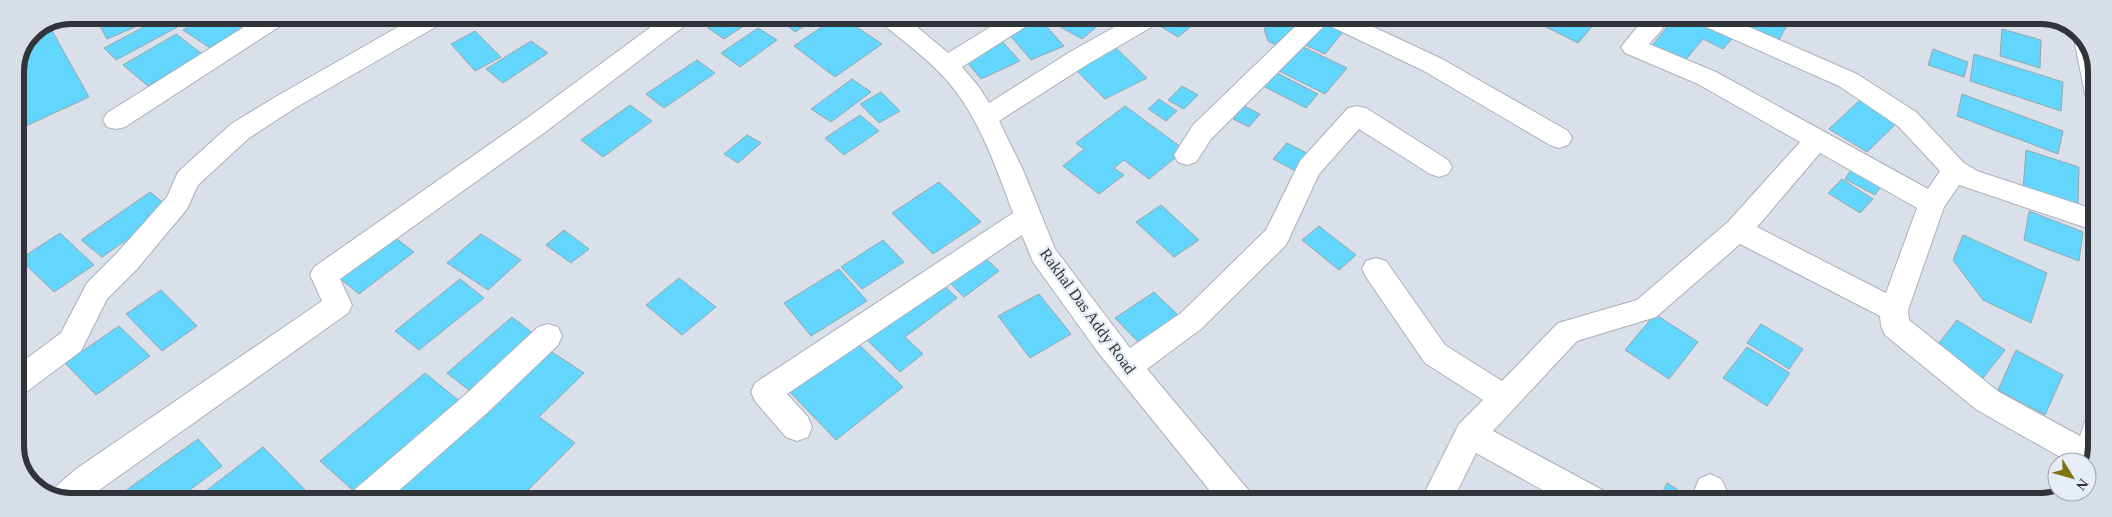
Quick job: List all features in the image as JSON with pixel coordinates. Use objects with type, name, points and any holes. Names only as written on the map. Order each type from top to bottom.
[{"type":"street","points":[[116,120],[266,24]]},
{"type":"street","points":[[24,377],[71,342],[97,291],[127,261],[178,202],[187,179],[240,132],[397,24]]},
{"type":"street","points":[[70,493],[87,479],[338,305],[324,275],[539,123],[670,24]]},
{"type":"street","name":"Rakhal Das Addy Road","points":[[897,24],[947,65],[970,93],[985,118],[1010,170],[1043,254],[1107,342],[1232,493]]},
{"type":"street","points":[[947,65],[1012,24]]},
{"type":"street","points":[[985,118],[1079,58],[1138,24]]},
{"type":"street","points":[[1187,155],[1202,132],[1312,24]]},
{"type":"street","points":[[1347,24],[1433,64],[1559,138]]},
{"type":"street","points":[[1653,24],[1633,47],[1707,78],[1932,204]]},
{"type":"street","points":[[1721,24],[1848,80],[1907,119],[1955,170],[1968,178],[2088,217]]},
{"type":"street","points":[[1128,366],[1191,321],[1276,237],[1309,168],[1357,115],[1439,167]]},
{"type":"street","points":[[1440,493],[1470,434],[1568,332],[1646,309],[1738,230],[1817,139]]},
{"type":"street","points":[[1955,170],[1932,204],[1894,310],[1895,326],[1988,401],[2088,450]]},
{"type":"street","points":[[797,427],[766,392],[1028,217]]},
{"type":"street","points":[[1738,230],[1894,310]]},
{"type":"street","points":[[1376,269],[1435,354],[1504,398]]},
{"type":"street","points":[[373,493],[476,404],[548,336]]},
{"type":"street","points":[[1470,434],[1578,493]]},
{"type":"building","points":[[99,24],[142,24],[107,39]]},
{"type":"building","points":[[149,24],[183,24],[116,60],[104,48]]},
{"type":"building","points":[[192,24],[247,24],[210,48],[183,30]]},
{"type":"building","points":[[714,24],[746,24],[724,39],[708,28]]},
{"type":"building","points":[[785,24],[807,24],[795,32]]},
{"type":"building","points":[[826,24],[852,24],[882,44],[835,77],[794,46]]},
{"type":"building","points":[[986,24],[1004,24],[996,30]]},
{"type":"building","points":[[1025,24],[1044,24],[1064,46],[1031,60],[1007,32]]},
{"type":"building","points":[[1055,24],[1100,24],[1082,39]]},
{"type":"building","points":[[1157,24],[1194,24],[1178,37]]},
{"type":"building","points":[[1269,24],[1308,24],[1283,49],[1268,41],[1264,29]]},
{"type":"building","points":[[1320,24],[1326,24],[1343,32],[1325,54],[1303,44]]},
{"type":"building","points":[[1543,24],[1594,24],[1578,43]]},
{"type":"building","points":[[1670,24],[1712,24],[1735,35],[1723,49],[1703,39],[1682,64],[1650,48]]},
{"type":"building","points":[[1729,24],[1787,24],[1777,44]]},
{"type":"building","points":[[51,28],[89,97],[24,127],[24,71],[27,53],[38,38]]},
{"type":"building","points":[[758,28],[777,40],[740,67],[721,53]]},
{"type":"building","points":[[2002,29],[2041,40],[2040,68],[2000,56]]},
{"type":"building","points":[[475,31],[501,57],[475,71],[451,44]]},
{"type":"building","points":[[176,34],[202,54],[148,86],[123,65]]},
{"type":"building","points":[[1000,39],[1020,61],[981,79],[962,56]]},
{"type":"building","points":[[531,41],[548,53],[503,83],[486,69]]},
{"type":"building","points":[[1295,43],[1347,68],[1325,94],[1273,68]]},
{"type":"building","points":[[1115,47],[1147,78],[1105,99],[1074,68]]},
{"type":"building","points":[[1933,49],[1968,62],[1964,77],[1928,65]]},
{"type":"building","points":[[1974,54],[2063,82],[2061,111],[1970,81]]},
{"type":"building","points":[[697,60],[715,73],[664,108],[646,94]]},
{"type":"building","points":[[1275,72],[1318,94],[1306,108],[1263,86]]},
{"type":"building","points":[[852,79],[871,92],[831,122],[811,109]]},
{"type":"building","points":[[1182,86],[1198,95],[1184,109],[1168,100]]},
{"type":"building","points":[[881,92],[900,111],[879,123],[860,104]]},
{"type":"building","points":[[1962,94],[2063,131],[2058,154],[1957,116]]},
{"type":"building","points":[[1862,98],[1900,120],[1867,152],[1829,129]]},
{"type":"building","points":[[1159,99],[1177,111],[1166,121],[1148,109]]},
{"type":"building","points":[[630,105],[652,121],[603,157],[581,140]]},
{"type":"building","points":[[1125,106],[1185,150],[1149,179],[1124,160],[1114,168],[1124,175],[1099,194],[1063,166],[1084,149],[1076,143]]},
{"type":"building","points":[[1244,106],[1260,114],[1249,127],[1233,119]]},
{"type":"building","points":[[860,115],[879,131],[844,155],[825,138]]},
{"type":"building","points":[[747,135],[761,143],[738,163],[724,154]]},
{"type":"building","points":[[1287,143],[1315,157],[1301,174],[1273,159]]},
{"type":"building","points":[[2026,150],[2079,167],[2078,208],[2023,191]]},
{"type":"building","points":[[1851,170],[1881,186],[1875,195],[1845,179]]},
{"type":"building","points":[[1842,179],[1873,199],[1860,213],[1828,193]]},
{"type":"building","points":[[939,182],[981,222],[933,254],[892,213]]},
{"type":"building","points":[[150,192],[171,209],[102,257],[81,240]]},
{"type":"building","points":[[1161,205],[1199,240],[1174,257],[1136,222]]},
{"type":"building","points":[[2029,211],[2083,232],[2079,261],[2024,240]]},
{"type":"building","points":[[1319,226],[1356,255],[1339,270],[1302,240]]},
{"type":"building","points":[[564,230],[589,249],[571,263],[546,245]]},
{"type":"building","points":[[60,233],[94,265],[54,292],[24,263],[24,256]]},
{"type":"building","points":[[481,234],[521,260],[488,290],[447,263]]},
{"type":"building","points":[[1963,235],[2047,273],[2031,323],[1983,300],[1953,260]]},
{"type":"building","points":[[393,236],[414,252],[359,294],[338,277]]},
{"type":"building","points":[[883,240],[904,262],[862,289],[841,267]]},
{"type":"building","points":[[981,254],[999,271],[964,297],[946,279]]},
{"type":"building","points":[[839,269],[867,301],[811,336],[784,303]]},
{"type":"building","points":[[679,278],[716,307],[682,335],[646,305]]},
{"type":"building","points":[[460,279],[484,298],[419,350],[395,331]]},
{"type":"building","points":[[939,281],[957,298],[905,337],[923,354],[900,372],[864,337]]},
{"type":"building","points":[[161,290],[197,326],[162,351],[126,314]]},
{"type":"building","points":[[1154,292],[1182,319],[1143,347],[1115,318]]},
{"type":"building","points":[[1039,294],[1071,334],[1030,358],[998,316]]},
{"type":"building","points":[[1655,314],[1698,342],[1669,379],[1625,350]]},
{"type":"building","points":[[512,317],[535,335],[470,391],[447,373]]},
{"type":"building","points":[[1957,320],[2005,350],[1980,382],[1932,352]]},
{"type":"building","points":[[1761,324],[1803,349],[1789,369],[1747,343]]},
{"type":"building","points":[[119,326],[150,356],[96,395],[65,363]]},
{"type":"building","points":[[855,341],[903,387],[836,440],[789,391]]},
{"type":"building","points":[[1747,347],[1790,373],[1767,406],[1723,378]]},
{"type":"building","points":[[546,348],[584,373],[539,417],[575,443],[525,493],[397,493],[393,490]]},
{"type":"building","points":[[2016,350],[2063,375],[2045,415],[1998,390]]},
{"type":"building","points":[[425,373],[462,403],[358,493],[320,461]]},
{"type":"building","points":[[198,439],[222,466],[186,493],[122,493]]},
{"type":"building","points":[[263,447],[308,493],[203,493]]},
{"type":"building","points":[[1667,483],[1683,493],[1662,493]]}]
